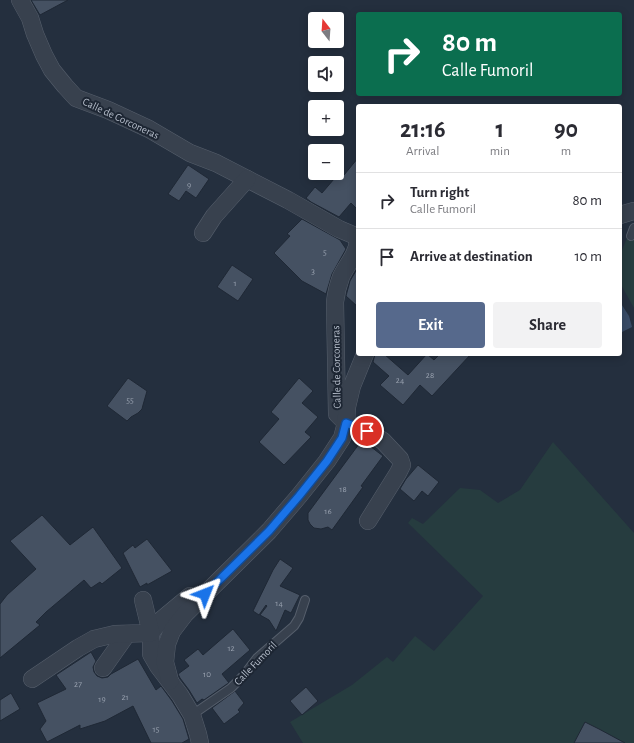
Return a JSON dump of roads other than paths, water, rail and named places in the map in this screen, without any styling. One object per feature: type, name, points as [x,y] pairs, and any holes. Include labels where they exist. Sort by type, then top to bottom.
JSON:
[{"type":"street","name":"Calle de Corconeras","points":[[20,0],[30,18],[44,56],[52,70],[76,98],[108,110],[149,129],[190,153],[216,163],[356,237]]},
{"type":"street","points":[[203,233],[214,216],[247,179]]},
{"type":"street","points":[[622,214],[634,210]]},
{"type":"street","name":"Calle de Corconeras","points":[[346,423],[337,414],[335,302],[337,288],[355,254],[356,249]]},
{"type":"street","points":[[170,681],[165,662],[167,644],[172,631],[185,614],[269,531],[327,461],[342,438],[352,386],[364,356]]},
{"type":"street","points":[[346,423],[367,431],[382,441],[400,459],[402,465],[368,521]]},
{"type":"street","points":[[151,633],[160,621],[185,600],[236,564]]},
{"type":"street","points":[[143,600],[151,633],[151,654],[192,715],[200,743]]},
{"type":"street","points":[[32,679],[94,639],[110,635],[151,633]]},
{"type":"street","points":[[103,668],[127,634]]},
{"type":"lane","name":"Calle Fumoril","points":[[192,715],[231,688],[244,675],[257,658],[294,626],[305,600]]},
{"type":"water","points":[[622,305],[629,316],[632,327],[622,332]]}]
